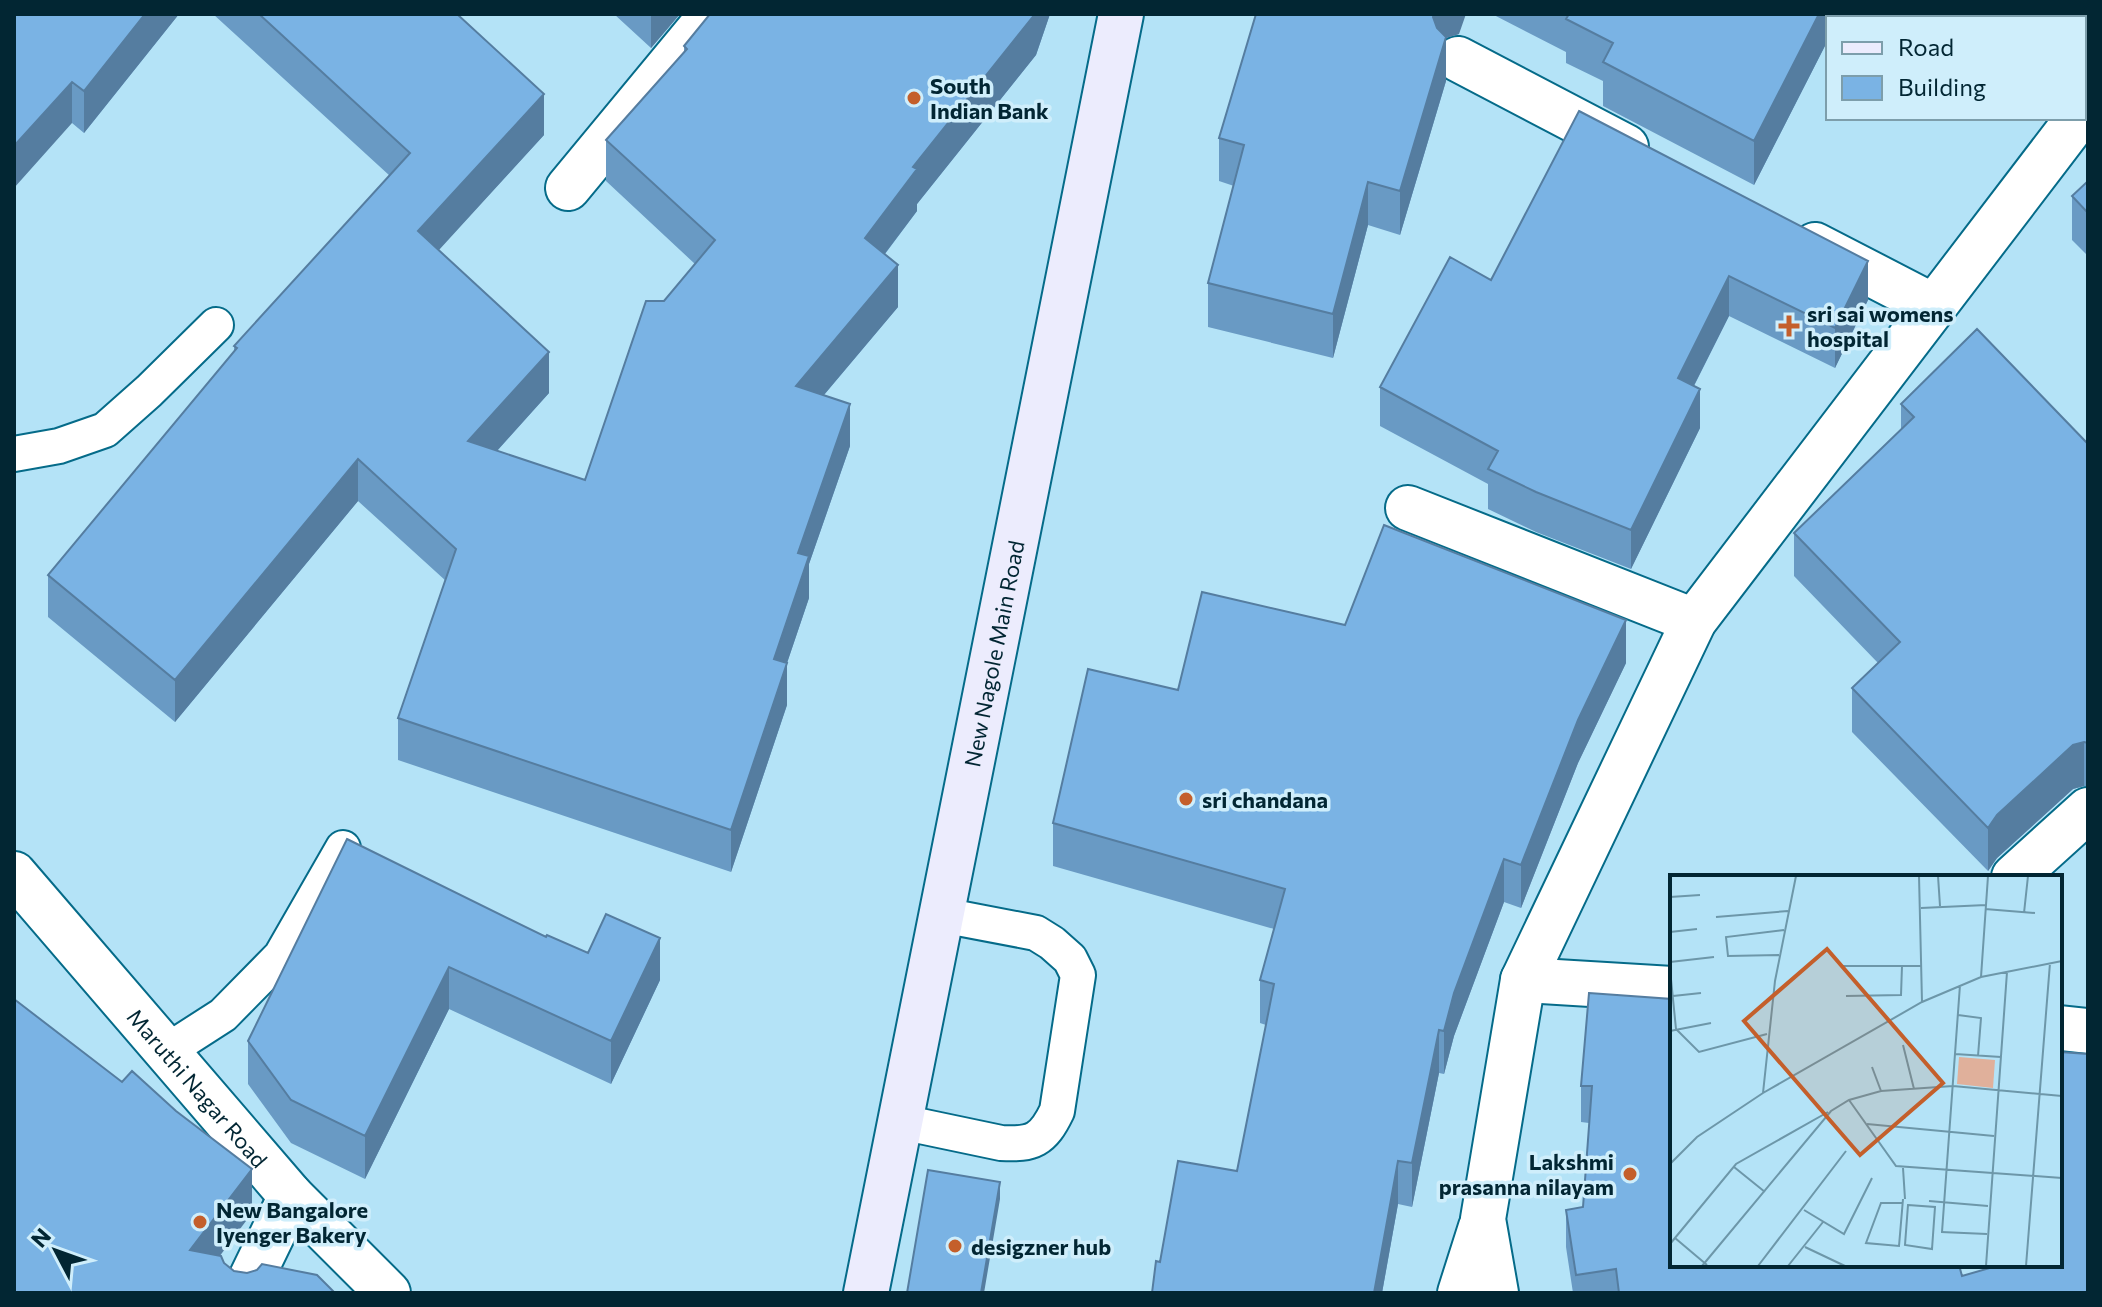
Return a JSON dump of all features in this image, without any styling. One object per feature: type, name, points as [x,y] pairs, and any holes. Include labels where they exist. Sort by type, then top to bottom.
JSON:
[{"type":"street","points":[[568,188],[712,14]]},
{"type":"street","name":"New Nagole Main Road","points":[[866,1293],[1121,14]]},
{"type":"street","points":[[1458,59],[1654,161]]},
{"type":"street","points":[[1460,1293],[1483,1219],[1523,980],[1694,621],[2076,120]]},
{"type":"street","points":[[1780,226],[1933,306]]},
{"type":"street","points":[[1408,508],[1694,621]]},
{"type":"street","points":[[2016,875],[2088,810]]},
{"type":"street","name":"Maruthi Nagar Road","points":[[14,874],[291,1196],[388,1293]]},
{"type":"street","points":[[1523,980],[1670,989]]},
{"type":"street","points":[[2062,1028],[2088,1031]]},
{"type":"street","points":[[244,1293],[291,1196]]},
{"type":"street","points":[[1483,1219],[1496,1293]]},
{"type":"lane","points":[[14,454],[59,446],[105,430],[216,325]]},
{"type":"lane","points":[[167,1051],[223,1015],[281,956],[343,848]]},
{"type":"lane","points":[[901,1122],[1014,1144],[1033,1141],[1048,1130],[1057,1111],[1078,975],[1070,959],[1036,933],[942,915]]},
{"type":"building","points":[[14,14],[145,14],[84,91],[72,82],[14,146]]},
{"type":"building","points":[[259,14],[457,14],[544,94],[418,231],[549,352],[468,441],[585,480],[646,301],[664,301],[715,240],[606,140],[687,49],[684,46],[710,14],[1035,14],[913,167],[917,169],[865,238],[898,265],[796,386],[850,404],[798,553],[809,556],[774,659],[787,663],[731,830],[398,718],[456,549],[358,459],[175,680],[48,575],[237,348],[234,346],[410,153]]},
{"type":"building","points":[[1256,14],[1434,14],[1437,28],[1446,37],[1400,191],[1368,182],[1333,314],[1208,283],[1244,145],[1219,138]]},
{"type":"building","points":[[1569,14],[1819,14],[1754,141],[1603,62],[1613,43],[1566,19]]},
{"type":"building","points":[[1973,14],[2059,14],[2057,16]]},
{"type":"building","points":[[1579,111],[1868,261],[1835,328],[1729,276],[1678,378],[1700,389],[1631,530],[1488,469],[1498,451],[1380,387],[1450,257],[1491,280]]},
{"type":"building","points":[[2088,181],[2088,213],[2072,196]]},
{"type":"building","points":[[1977,329],[2088,444],[2088,743],[2073,745],[1997,815],[1988,828],[1852,688],[1900,642],[1794,533],[1914,417],[1901,404]]},
{"type":"building","points":[[1384,525],[1626,620],[1578,720],[1521,865],[1504,859],[1454,993],[1444,1031],[1439,1030],[1412,1163],[1398,1161],[1374,1293],[1152,1293],[1178,1161],[1237,1171],[1274,984],[1260,980],[1285,889],[1053,823],[1088,669],[1178,690],[1202,592],[1345,625]]},
{"type":"building","points":[[347,839],[546,937],[588,953],[606,914],[660,938],[611,1041],[449,967],[365,1136],[291,1100],[248,1041]]},
{"type":"building","points":[[1589,993],[1670,999],[1670,1267],[1960,1267],[1962,1276],[1993,1267],[2062,1267],[2062,1052],[2088,1054],[2088,1293],[1619,1293],[1616,1269],[1576,1275],[1566,1210],[1583,1207],[1592,1086],[1581,1086]]},
{"type":"building","points":[[14,999],[122,1082],[132,1071],[176,1111],[252,1169],[190,1250],[221,1256],[234,1271],[247,1273],[257,1270],[262,1264],[317,1275],[335,1293],[14,1293]]},
{"type":"building","name":"desigzner hub","points":[[928,1170],[1000,1182],[981,1293],[907,1293]]},
{"type":"place","name":"South Indian Bank","points":[[914,98]]},
{"type":"place","name":"sri sai womens hospital","points":[[1789,326]]},
{"type":"place","name":"sri chandana","points":[[1186,799]]},
{"type":"place","name":"Lakshmi prasanna nilayam","points":[[1630,1174]]},
{"type":"place","name":"New Bangalore Iyenger Bakery","points":[[200,1222]]},
{"type":"place","name":"desigzner hub","points":[[955,1246]]}]
